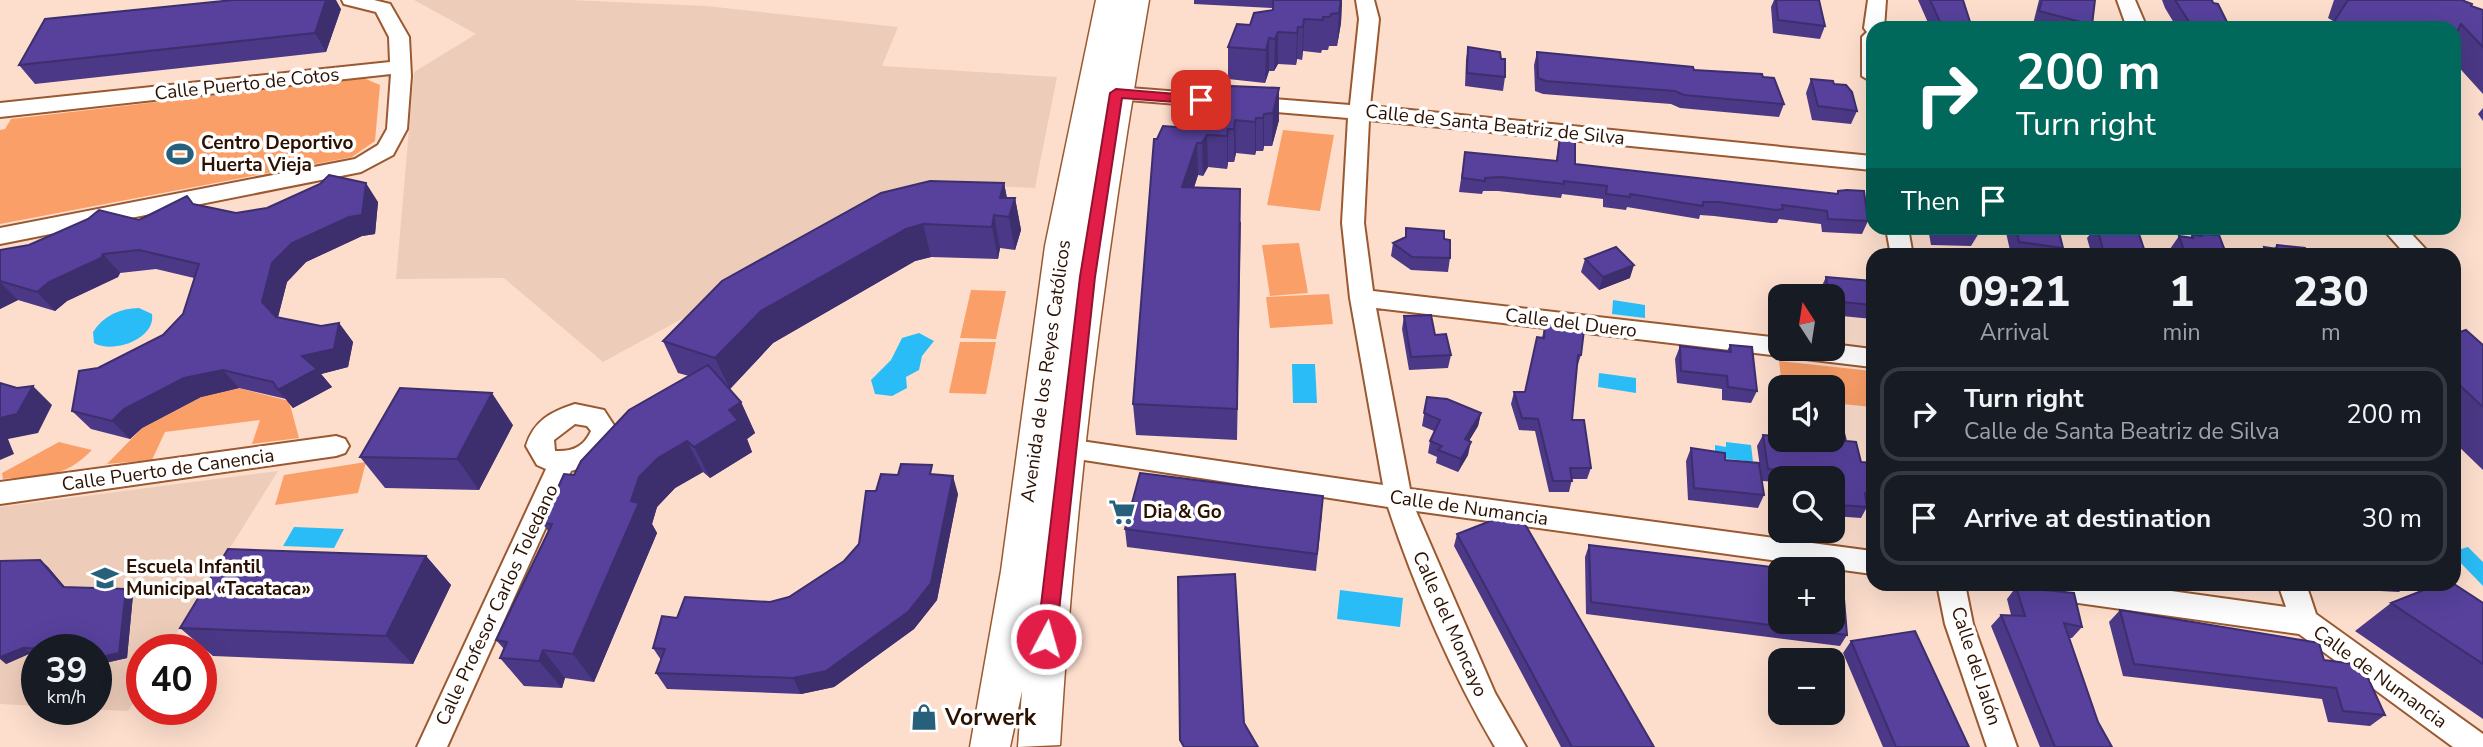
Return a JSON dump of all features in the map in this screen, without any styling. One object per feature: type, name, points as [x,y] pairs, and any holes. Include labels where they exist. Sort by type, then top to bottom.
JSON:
[{"type":"street","points":[[0,236],[360,165],[386,150],[397,128],[401,76],[398,67],[399,37],[383,8],[351,0]]},
{"type":"street","name":"Avenida de los Reyes Católicos","points":[[985,745],[1008,669],[1056,277],[1094,71],[1111,0]]},
{"type":"street","name":"Avenida de los Reyes Católicos","points":[[1041,746],[1067,449],[1087,277],[1116,93],[1135,0]]},
{"type":"street","points":[[1875,21],[1877,0]]},
{"type":"street","points":[[2126,0],[2134,21]]},
{"type":"street","name":"Calle del Moncayo","points":[[1367,9],[1353,223],[1362,298],[1398,497],[1413,541],[1485,703],[1511,747]]},
{"type":"street","name":"Calle Puerto de Cotos","points":[[0,110],[398,67]]},
{"type":"street","name":"Calle de Santa Beatriz de Silva","points":[[1116,93],[1359,112],[1866,162]]},
{"type":"street","points":[[2400,235],[2413,248]]},
{"type":"street","name":"Calle del Duero","points":[[1362,298],[1768,346]]},
{"type":"street","points":[[1845,355],[1866,357]]},
{"type":"street","name":"Calle Puerto de Canencia","points":[[0,493],[336,446]]},
{"type":"street","name":"Calle de Numancia","points":[[1067,449],[1866,562]]},
{"type":"street","name":"Calle Profesor Carlos Toledano","points":[[432,747],[562,463]]},
{"type":"street","name":"Calle del Jalón","points":[[1952,591],[1959,624],[2002,747]]},
{"type":"street","name":"Calle de Numancia","points":[[2080,591],[2305,622],[2477,747]]},
{"type":"street","points":[[2294,591],[2305,622]]},
{"type":"street","points":[[985,745],[1015,740],[1041,746]]},
{"type":"shaded area","points":[[414,0],[570,0],[706,6],[898,27],[882,66],[1057,77],[1035,188],[931,183],[603,362],[504,278],[396,279],[414,72],[476,34]]},
{"type":"shaded area","name":"Centro Deportivo Huerta Vieja","points":[[366,79],[380,85],[375,141],[352,157],[0,224],[0,130],[5,129],[11,119]]},
{"type":"shaded area","points":[[1283,130],[1334,135],[1320,211],[1267,205]]},
{"type":"shaded area","points":[[1299,243],[1308,293],[1270,296],[1262,245]]},
{"type":"shaded area","points":[[971,290],[1006,291],[996,339],[960,338]]},
{"type":"shaded area","points":[[1329,294],[1333,324],[1270,328],[1266,297]]},
{"type":"shaded area","points":[[960,342],[996,342],[986,394],[949,393]]},
{"type":"shaded area","points":[[1779,361],[1866,370],[1866,406],[1845,404],[1845,375],[1781,375]]},
{"type":"shaded area","points":[[239,388],[289,401],[299,438],[252,444],[260,420],[165,432],[152,460],[107,464],[142,428],[207,394]]},
{"type":"shaded area","points":[[59,442],[92,450],[71,467],[61,471],[41,476],[3,479],[2,473]]},
{"type":"shaded area","points":[[366,462],[358,493],[275,505],[284,475]]},
{"type":"shaded area","name":"Escuela Infantil Municipal «Tacataca»","points":[[278,471],[176,634],[126,634],[126,711],[112,710],[112,634],[21,634],[21,705],[0,704],[0,507]]},
{"type":"water","points":[[1613,300],[1645,305],[1645,318],[1612,314]]},
{"type":"water","points":[[139,308],[152,314],[147,331],[140,337],[112,347],[94,343],[93,332],[107,317],[119,311]]},
{"type":"water","points":[[919,333],[934,341],[922,356],[919,370],[906,377],[907,388],[892,396],[875,394],[871,380],[891,360],[902,338]]},
{"type":"water","points":[[1292,364],[1315,364],[1317,403],[1293,403]]},
{"type":"water","points":[[1599,373],[1636,378],[1636,393],[1598,387]]},
{"type":"water","points":[[1726,442],[1751,445],[1753,462],[1715,457],[1715,445],[1726,447]]},
{"type":"water","points":[[294,527],[344,529],[334,548],[283,546]]},
{"type":"water","points":[[2468,547],[2483,562],[2483,586],[2461,563],[2461,549]]},
{"type":"water","points":[[1340,590],[1403,598],[1400,627],[1337,619]]},
{"type":"building","points":[[233,0],[326,0],[315,33],[19,65],[45,19]]},
{"type":"building","points":[[1273,0],[1341,0],[1339,13],[1323,17],[1323,20],[1304,19],[1303,27],[1298,27],[1297,33],[1278,32],[1275,39],[1269,38],[1266,50],[1228,47],[1237,24],[1250,25],[1254,13],[1273,10]]},
{"type":"building","points":[[1776,0],[1819,0],[1825,26],[1778,20]]},
{"type":"building","points":[[1930,0],[1963,0],[1970,21],[1940,21]]},
{"type":"building","points":[[2042,0],[2095,0],[2092,21],[2077,21],[2039,11]]},
{"type":"building","points":[[2175,0],[2212,0],[2218,4],[2226,21],[2188,21]]},
{"type":"building","points":[[2348,0],[2464,0],[2483,10],[2483,47],[2461,21],[2334,21]]},
{"type":"building","points":[[1468,47],[1500,52],[1501,59],[1505,59],[1505,77],[1467,73]]},
{"type":"building","points":[[1537,52],[1693,67],[1694,70],[1762,74],[1763,77],[1774,78],[1784,104],[1684,95],[1675,91],[1546,81],[1538,78]]},
{"type":"building","points":[[1811,79],[1846,85],[1852,92],[1857,111],[1818,106]]},
{"type":"building","points":[[1231,86],[1279,88],[1273,113],[1256,118],[1255,122],[1235,120],[1234,129],[1228,129],[1227,136],[1207,135],[1202,143],[1197,143],[1182,187],[1240,189],[1237,409],[1133,404],[1154,139],[1157,139],[1163,126],[1177,127],[1182,113],[1203,110],[1211,95],[1227,96]]},
{"type":"building","points":[[1561,128],[1575,130],[1575,164],[1838,194],[1838,191],[1864,191],[1866,221],[1828,219],[1827,211],[1782,205],[1783,209],[1776,210],[1719,202],[1703,202],[1703,206],[1630,194],[1630,197],[1606,194],[1607,186],[1564,181],[1564,184],[1501,177],[1485,178],[1485,181],[1462,178],[1465,152],[1557,161]]},
{"type":"building","points":[[329,175],[366,183],[362,215],[349,217],[292,243],[272,263],[262,302],[276,317],[321,326],[339,323],[334,349],[302,356],[317,369],[278,390],[273,382],[223,370],[184,378],[124,409],[112,421],[72,411],[79,371],[98,368],[163,335],[183,314],[199,264],[139,250],[103,254],[101,258],[49,282],[37,292],[0,281],[0,250],[29,245],[88,219],[99,210],[139,220],[187,196],[193,204],[236,213],[267,208],[320,184]]},
{"type":"building","points":[[930,181],[1004,183],[1000,198],[1015,198],[1009,217],[994,215],[992,227],[923,224],[906,229],[761,311],[715,358],[663,341],[722,281],[881,193]]},
{"type":"building","points":[[1406,228],[1444,231],[1444,239],[1450,240],[1450,258],[1412,257],[1393,243],[1406,237]]},
{"type":"building","points":[[2018,235],[2060,235],[2063,248],[2019,242]]},
{"type":"building","points":[[2099,235],[2139,235],[2144,248],[2103,248]]},
{"type":"building","points":[[2219,235],[2224,248],[2183,248],[2179,236]]},
{"type":"building","points":[[2277,245],[2305,248],[2277,248]]},
{"type":"building","points":[[1616,247],[1634,265],[1603,277],[1585,259]]},
{"type":"building","points":[[1826,277],[1866,280],[1866,304],[1845,302],[1845,284],[1827,284]]},
{"type":"building","points":[[1431,315],[1435,335],[1446,334],[1451,355],[1411,357],[1404,316]]},
{"type":"building","points":[[1545,324],[1584,330],[1581,355],[1578,355],[1572,420],[1584,420],[1591,468],[1570,468],[1572,481],[1553,481],[1538,419],[1522,418],[1514,392],[1525,392],[1537,337],[1544,338]]},
{"type":"building","points":[[2466,330],[2483,345],[2483,407],[2461,387],[2461,332]]},
{"type":"building","points":[[1730,345],[1752,347],[1757,391],[1728,387],[1727,376],[1681,371],[1680,346],[1731,352]]},
{"type":"building","points":[[708,365],[741,402],[729,410],[738,420],[694,447],[687,441],[658,458],[639,477],[631,501],[639,503],[573,654],[543,650],[539,661],[500,658],[507,642],[496,640],[552,524],[542,523],[564,474],[574,475],[581,461],[629,410]]},
{"type":"building","points":[[0,383],[17,388],[33,386],[17,414],[0,418]]},
{"type":"building","points":[[400,388],[492,393],[457,459],[360,457]]},
{"type":"building","points":[[1427,397],[1447,399],[1481,413],[1465,439],[1471,442],[1461,459],[1438,450],[1442,446],[1430,441],[1440,420],[1424,413]]},
{"type":"building","points":[[1763,435],[1768,435],[1768,452],[1845,452],[1845,437],[1846,441],[1856,442],[1861,462],[1866,462],[1866,507],[1845,505],[1845,466],[1768,466],[1768,469]]},
{"type":"building","points":[[1691,448],[1725,453],[1725,460],[1759,463],[1764,495],[1694,488]]},
{"type":"building","points":[[901,464],[932,465],[930,474],[953,476],[931,583],[908,612],[826,671],[793,678],[656,673],[665,649],[653,648],[662,616],[677,618],[685,597],[770,602],[789,597],[844,561],[859,544],[866,491],[876,491],[881,474],[898,475]]},
{"type":"building","points":[[1140,473],[1323,496],[1317,554],[1125,529]]},
{"type":"building","points":[[1503,516],[1522,519],[1654,747],[1572,747],[1457,534]]},
{"type":"building","points":[[1589,545],[1768,567],[1768,625],[1591,602]]},
{"type":"building","points":[[228,549],[426,556],[386,636],[180,628]]},
{"type":"building","points":[[40,560],[63,587],[126,589],[119,653],[112,655],[112,634],[21,634],[21,649],[0,657],[0,561]]},
{"type":"building","points":[[1235,574],[1244,723],[1258,747],[1184,747],[1180,740],[1178,577]]},
{"type":"building","points":[[2461,589],[2483,603],[2483,664],[2391,603],[2421,591],[2461,591]]},
{"type":"building","points":[[2017,591],[2074,593],[2082,627],[2064,623],[2098,722],[2112,747],[2055,747],[2001,615],[2025,616]]},
{"type":"building","points":[[2120,610],[2319,643],[2324,660],[2362,665],[2385,715],[2343,711],[2336,688],[2134,664]]},
{"type":"building","points":[[1915,631],[1969,747],[1896,747],[1851,641]]},
{"type":"place","name":"Centro Deportivo Huerta Vieja","points":[[180,154]]},
{"type":"place","name":"Dia & Go","points":[[1122,512]]},
{"type":"place","name":"Escuela Infantil Municipal «Tacataca»","points":[[105,578]]},
{"type":"place","name":"Vorwerk","points":[[924,717]]},
{"type":"route","points":[[1046,639],[1087,277],[1116,93],[1201,100]]}]
